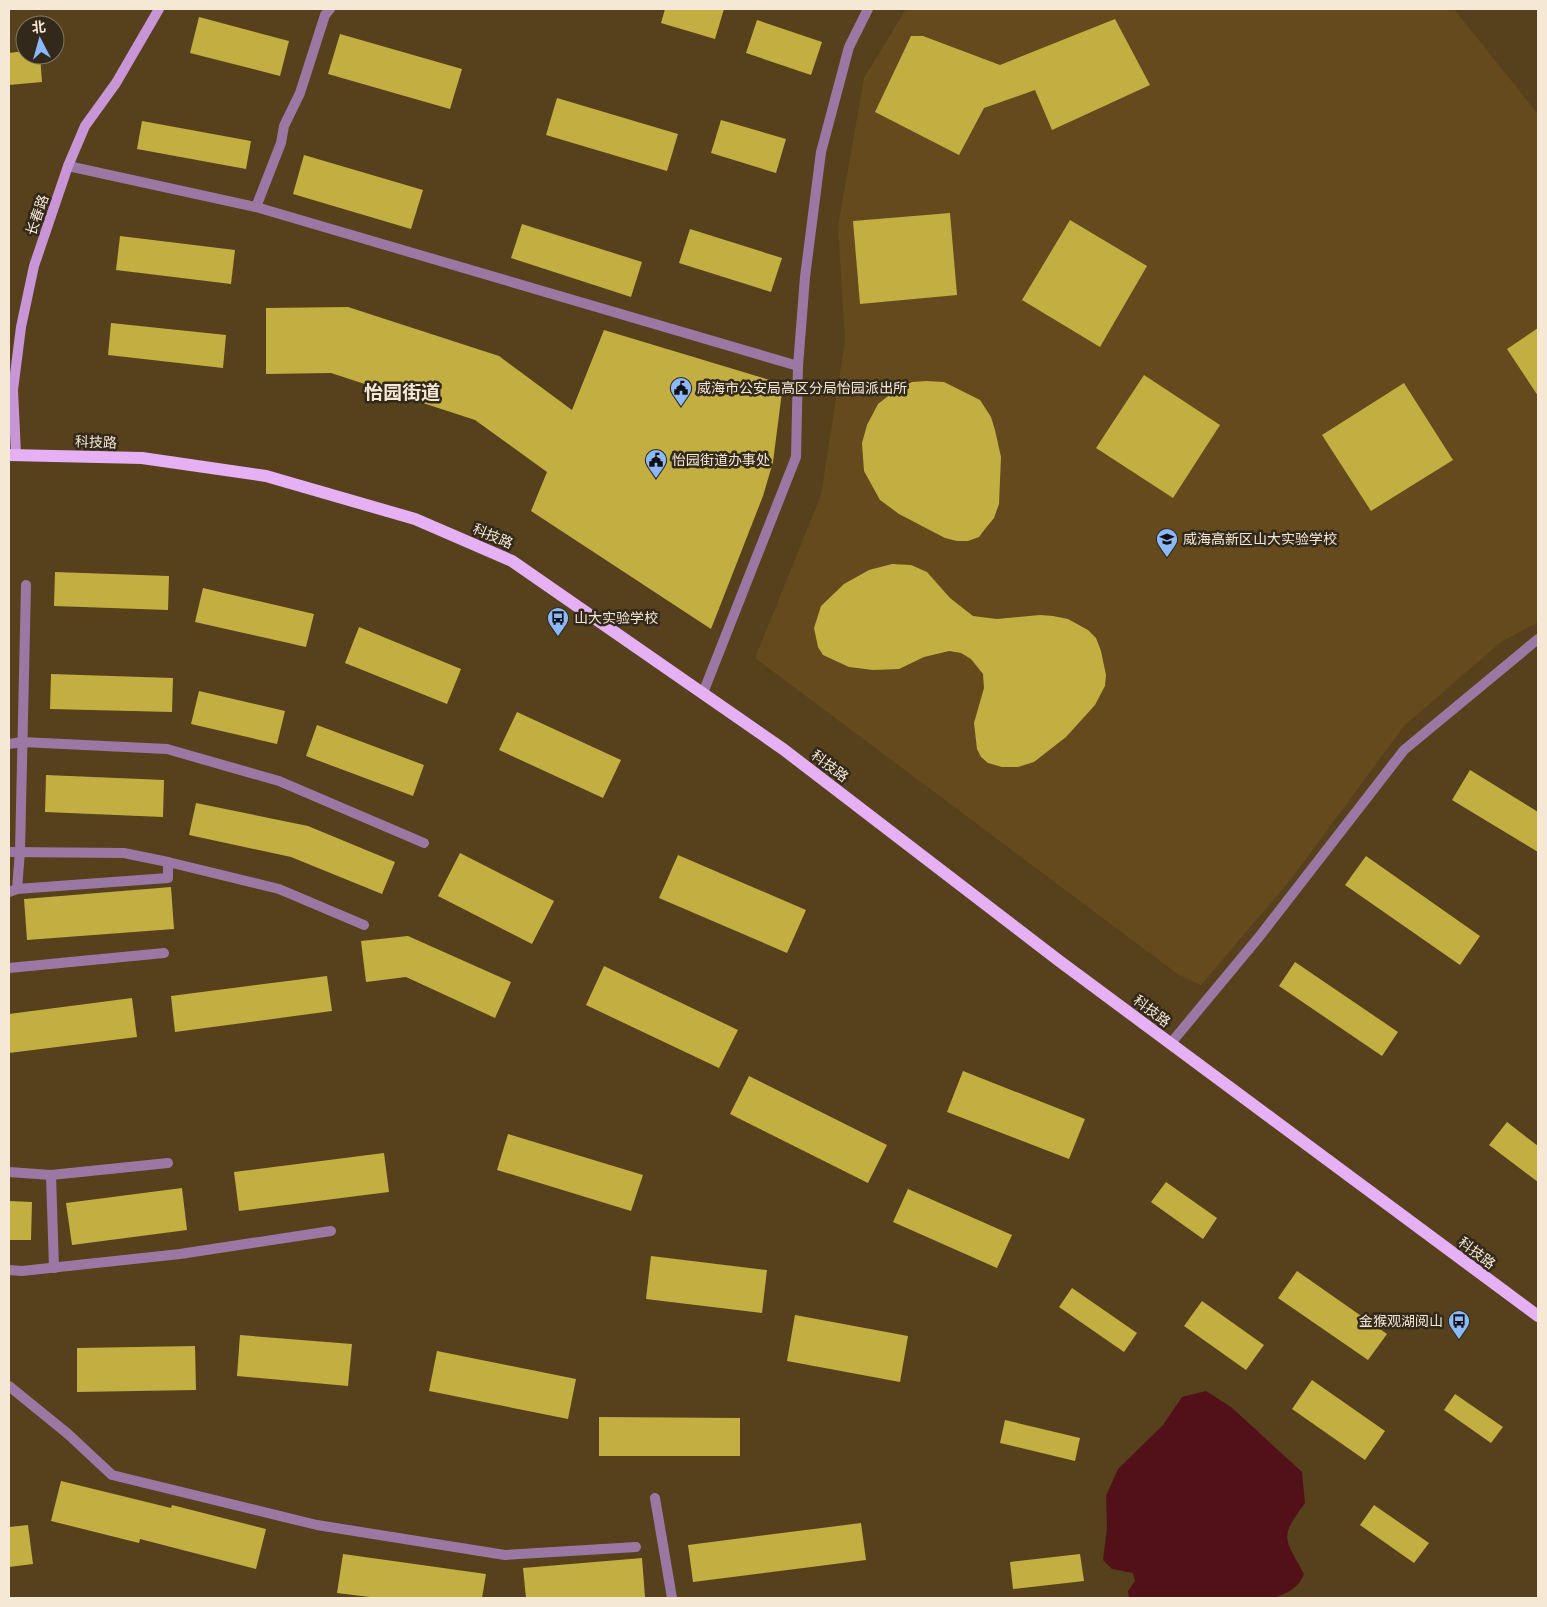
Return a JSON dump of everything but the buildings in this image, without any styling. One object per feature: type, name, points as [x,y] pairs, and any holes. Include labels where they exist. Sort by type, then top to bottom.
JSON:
[{"type":"main road","name":"科技路","points":[[12,455],[142,458],[266,476],[415,519],[512,561],[783,749],[1170,1043],[1538,1316]]},
{"type":"street","name":"长春路","points":[[12,455],[13,390],[21,327],[34,266],[68,166],[85,126],[116,83],[159,9]]},
{"type":"street","points":[[256,207],[281,143],[284,126],[300,93],[325,15],[330,9]]},
{"type":"street","points":[[703,692],[796,457],[798,366],[805,278],[821,152],[849,47],[868,9]]},
{"type":"street","points":[[68,166],[256,207],[798,366]]},
{"type":"street","points":[[26,585],[20,851],[13,891],[168,878],[168,862]]},
{"type":"street","points":[[1170,1043],[1259,938],[1404,750],[1538,640]]},
{"type":"street","points":[[9,744],[22,742],[167,749],[279,781],[424,843]]},
{"type":"street","points":[[9,852],[124,853],[168,862],[278,889],[364,925]]},
{"type":"street","points":[[9,968],[164,952]]},
{"type":"street","points":[[9,1172],[51,1175],[168,1162]]},
{"type":"street","points":[[51,1175],[54,1268]]},
{"type":"street","points":[[9,1270],[54,1268],[180,1254],[331,1231]]},
{"type":"street","points":[[9,1386],[68,1434],[112,1475],[317,1526],[505,1555],[636,1547]]},
{"type":"street","points":[[655,1498],[672,1598]]},
{"type":"shaded area","name":"威海高新区山大实验学校","points":[[906,9],[1454,9],[1538,114],[1538,622],[1501,642],[1404,726],[1292,878],[1201,985],[1179,975],[755,658],[821,495],[845,340],[838,226],[864,78]]},
{"type":"shaded area","points":[[1206,1391],[1231,1407],[1302,1472],[1305,1503],[1291,1524],[1287,1538],[1304,1574],[1296,1586],[1274,1598],[1129,1598],[1128,1591],[1135,1581],[1133,1573],[1112,1569],[1103,1560],[1107,1528],[1106,1496],[1118,1469],[1163,1425],[1182,1397]]},
{"type":"place","name":"威海市公安局高区分局怡园派出所","points":[[681,407]]},
{"type":"place","name":"怡园街道办事处","points":[[656,479]]},
{"type":"place","name":"威海高新区山大实验学校","points":[[1167,558]]},
{"type":"place","name":"山大实验学校","points":[[558,637]]},
{"type":"place","name":"金猴观湖阅山","points":[[1459,1340]]},
{"type":"district","name":"怡园街道","points":[[402,392]]}]
